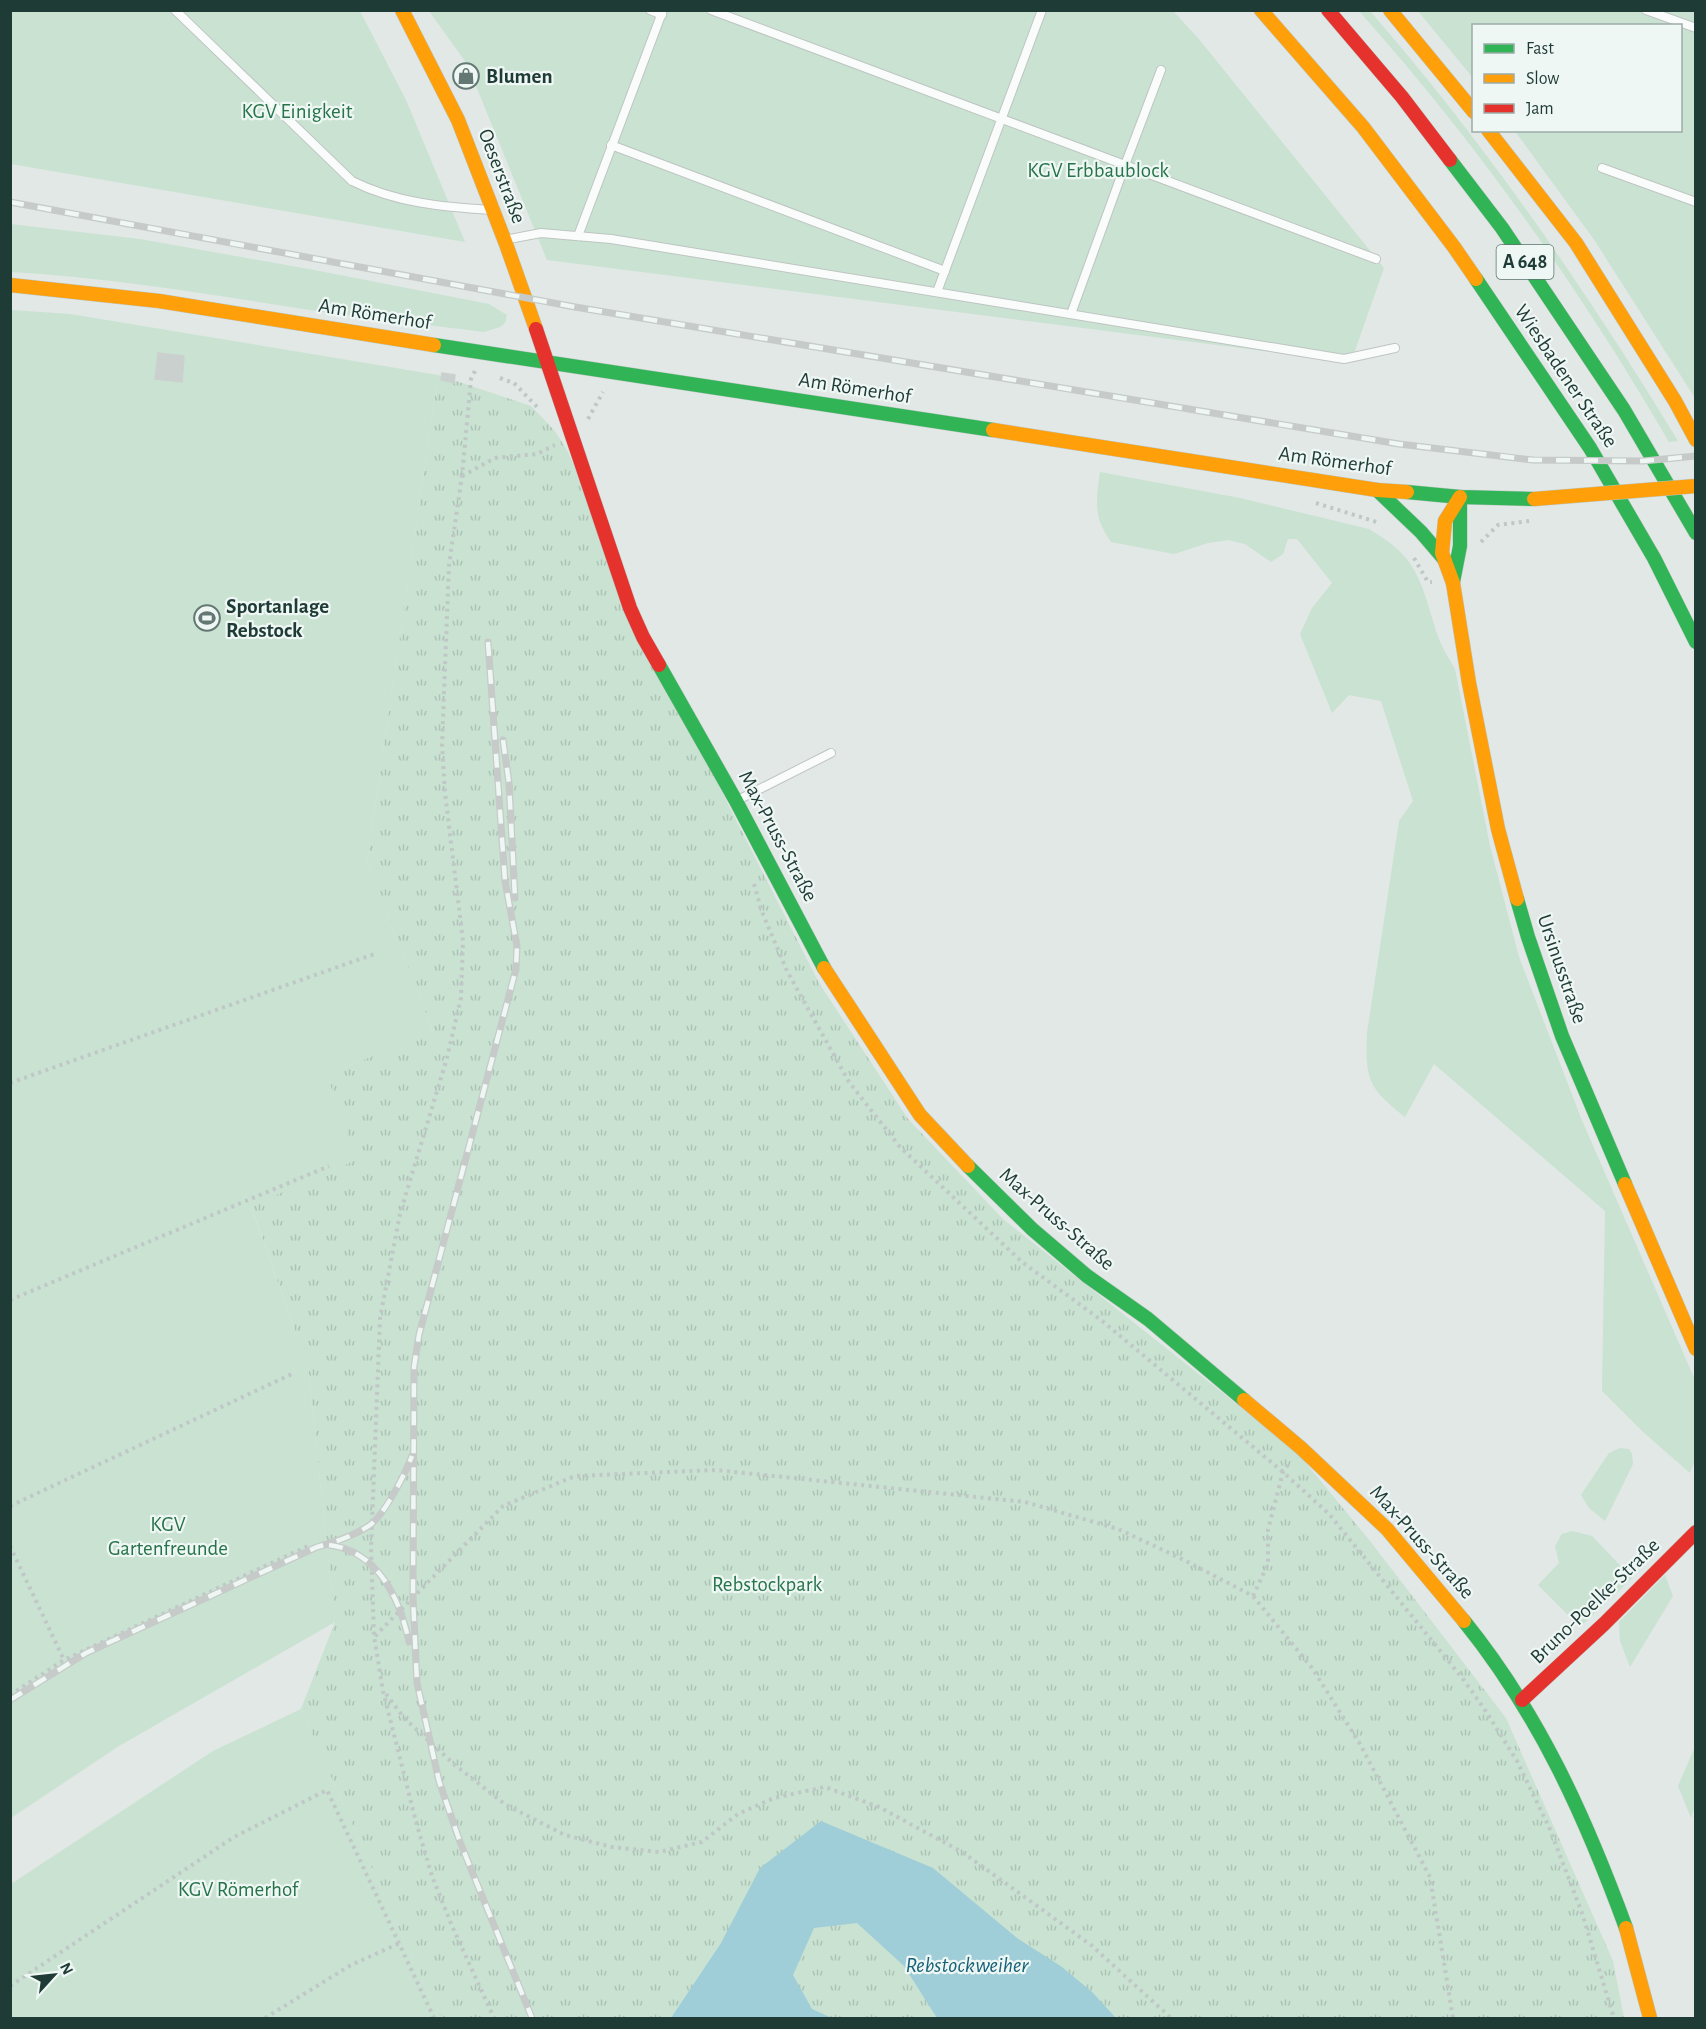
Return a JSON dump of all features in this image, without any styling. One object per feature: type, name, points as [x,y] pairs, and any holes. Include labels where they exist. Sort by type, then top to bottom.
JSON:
[{"type":"main road","name":"Oeserstraße","points":[[402,10],[458,120],[548,363]]},
{"type":"main road","name":"Wiesbadener Straße","points":[[1261,10],[1363,127],[1455,247],[1590,448],[1654,558],[1695,642]]},
{"type":"main road","name":"Wiesbadener Straße","points":[[1328,10],[1402,97],[1502,228],[1624,410],[1695,533]]},
{"type":"main road","points":[[1390,10],[1472,110]]},
{"type":"main road","points":[[1490,132],[1576,243],[1675,402],[1695,440]]},
{"type":"main road","name":"Am Römerhof","points":[[10,285],[159,301],[1377,490],[1460,497],[1534,499],[1695,486]]},
{"type":"main road","name":"Max-Pruss-Straße","points":[[548,363],[569,431],[639,628],[736,801],[821,963],[865,1034],[920,1115],[975,1173],[1032,1229],[1087,1276],[1148,1319],[1301,1448],[1387,1529],[1486,1648],[1522,1700],[1560,1768],[1626,1927],[1650,2019]]},
{"type":"main road","name":"Ursinusstraße","points":[[1377,490],[1421,532],[1445,561]]},
{"type":"main road","name":"Ursinusstraße","points":[[1460,497],[1445,521],[1442,532],[1442,552],[1453,584],[1469,683],[1498,829],[1528,937],[1562,1036],[1695,1349]]},
{"type":"main road","name":"Ursinusstraße","points":[[1453,584],[1460,546],[1460,497]]},
{"type":"main road","name":"Bruno-Poelke-Straße","points":[[1522,1700],[1604,1624],[1695,1532]]},
{"type":"lane","points":[[175,10],[352,181],[375,192],[435,206],[492,210]]},
{"type":"lane","points":[[578,236],[662,13],[650,10]]},
{"type":"lane","points":[[711,10],[1376,259]]},
{"type":"lane","points":[[937,292],[1042,10]]},
{"type":"lane","points":[[1646,10],[1695,28]]},
{"type":"lane","points":[[1071,314],[1161,70]]},
{"type":"lane","points":[[611,146],[945,271]]},
{"type":"lane","points":[[1602,168],[1695,202]]},
{"type":"lane","points":[[504,240],[541,233],[622,241],[1344,359],[1395,348]]},
{"type":"lane","points":[[736,801],[831,753]]},
{"type":"path","points":[[476,370],[471,379],[462,476],[449,565],[442,744],[445,793],[463,941],[461,998],[447,1058],[400,1214],[380,1318],[371,1548],[374,1636],[383,1691],[416,1822],[432,1876],[494,2019]]},
{"type":"path","points":[[462,476],[495,458],[537,454],[587,421],[604,391]]},
{"type":"path","points":[[1305,501],[1383,524]]},
{"type":"path","points":[[1479,544],[1498,525],[1534,521]]},
{"type":"path","points":[[1412,556],[1428,582],[1453,584]]},
{"type":"path","points":[[10,1083],[376,953]]},
{"type":"path","points":[[10,1300],[330,1166]]},
{"type":"path","points":[[10,1506],[294,1373]]},
{"type":"path","points":[[1253,1596],[1268,1564],[1268,1530],[1283,1472],[1292,1458]]},
{"type":"path","points":[[374,1636],[503,1506],[574,1476],[716,1470],[1025,1502],[1118,1529],[1253,1596],[1312,1668],[1348,1725],[1430,1877],[1453,2019]]},
{"type":"path","points":[[1283,1472],[1329,1514],[1444,1654],[1500,1733],[1544,1817],[1563,1862],[1582,1912],[1614,2019]]},
{"type":"path","points":[[10,1546],[64,1660]]},
{"type":"path","points":[[10,1695],[64,1660],[309,1546]]},
{"type":"path","points":[[383,1691],[404,1718],[455,1765],[506,1805],[565,1835],[612,1847],[658,1852],[702,1842],[738,1814],[774,1798],[825,1787],[879,1807],[962,1852],[1031,1901],[1091,1945],[1171,2019]]},
{"type":"path","points":[[10,1986],[234,1838],[327,1790],[434,2019]]},
{"type":"path","points":[[265,2019],[351,1965],[400,1942]]},
{"type":"green space","name":"KGV Einigkeit","points":[[10,11],[360,11],[406,100],[465,242],[11,164]]},
{"type":"green space","name":"KGV Erbbaublock","points":[[429,11],[1173,11],[1198,38],[1384,268],[1351,362],[547,260],[467,64]]},
{"type":"green space","points":[[1359,11],[1370,11],[1413,61],[1494,166],[1571,274],[1678,441],[1669,442],[1563,273],[1485,165],[1444,112]]},
{"type":"green space","points":[[1418,11],[1695,11],[1695,398],[1595,241],[1516,132],[1682,132],[1682,24],[1472,24],[1472,77]]},
{"type":"green space","points":[[10,224],[140,239],[314,270],[489,304],[507,315],[505,323],[500,327],[484,332],[349,316],[131,283],[11,272]]},
{"type":"green space","name":"KGV Gartenfreunde","points":[[11,310],[70,314],[438,375],[367,862],[433,1031],[327,1075],[357,1160],[251,1207],[308,1367],[335,1622],[119,1746],[11,1818]]},
{"type":"green space","name":"Rebstockpark","points":[[438,375],[531,406],[554,430],[567,450],[704,757],[819,983],[908,1119],[1003,1219],[1296,1451],[1370,1541],[1506,1718],[1613,1961],[1624,2018],[441,2018],[301,1709],[335,1622],[308,1367],[251,1206],[356,1160],[327,1075],[433,1031],[367,862]]},
{"type":"green space","points":[[1100,472],[1240,498],[1369,529],[1398,550],[1413,568],[1423,589],[1441,644],[1455,669],[1490,846],[1519,957],[1581,1118],[1695,1380],[1695,1460],[1690,1473],[1642,1431],[1602,1391],[1605,1211],[1434,1064],[1405,1117],[1383,1098],[1371,1081],[1367,1061],[1367,1033],[1399,821],[1413,801],[1381,701],[1349,695],[1332,713],[1300,634],[1312,608],[1332,583],[1297,539],[1288,539],[1283,554],[1271,562],[1245,544],[1228,540],[1208,543],[1174,554],[1111,542],[1101,525],[1097,508]]},
{"type":"green space","points":[[1620,1448],[1629,1449],[1633,1464],[1605,1521],[1589,1508],[1581,1495],[1609,1453]]},
{"type":"green space","points":[[1572,1531],[1592,1536],[1632,1578],[1580,1627],[1538,1585],[1559,1563],[1555,1546],[1562,1534]]},
{"type":"green space","points":[[1665,1575],[1673,1596],[1630,1667],[1620,1641],[1619,1622]]},
{"type":"green space","name":"KGV Römerhof","points":[[301,1709],[441,2018],[11,2018],[11,1884],[213,1751]]},
{"type":"green space","points":[[1695,1747],[1695,1806],[1691,1818],[1678,1786]]},
{"type":"water","name":"Rebstockweiher","points":[[821,1821],[933,1868],[1017,1938],[1062,1967],[1092,1992],[1116,2018],[937,2018],[904,1966],[857,1923],[814,1928],[793,1975],[812,2009],[832,2018],[671,2018],[721,1943],[760,1868]]},
{"type":"building","points":[[158,353],[184,356],[182,382],[155,379]]},
{"type":"building","points":[[442,373],[455,375],[454,383],[441,380]]},
{"type":"railway","points":[[10,202],[575,307],[1399,444],[1533,460],[1643,461],[1696,456]]},
{"type":"railway","points":[[488,642],[505,881],[517,946],[516,969],[419,1335],[414,1367],[413,1598],[417,1683],[439,1781],[460,1842],[532,2018]]},
{"type":"railway","points":[[503,740],[509,783],[515,898]]},
{"type":"railway","points":[[10,1700],[86,1653],[317,1547],[364,1529],[376,1520],[388,1503],[412,1456]]},
{"type":"railway","points":[[329,1545],[346,1549],[361,1557],[384,1580],[400,1610],[409,1642]]},
{"type":"traffic: fast","points":[[1450,160],[1502,228],[1624,410],[1696,533]]},
{"type":"traffic: fast","points":[[1476,279],[1590,448],[1654,558],[1696,642]]},
{"type":"traffic: fast","points":[[434,345],[993,430]]},
{"type":"traffic: fast","points":[[1377,490],[1421,532],[1445,560]]},
{"type":"traffic: fast","points":[[1407,492],[1460,497],[1534,499]]},
{"type":"traffic: fast","points":[[1453,582],[1460,546],[1460,497]]},
{"type":"traffic: fast","points":[[659,665],[736,801],[824,968]]},
{"type":"traffic: fast","points":[[1517,899],[1562,1036],[1625,1184]]},
{"type":"traffic: fast","points":[[968,1166],[1032,1229],[1087,1276],[1148,1319],[1244,1400]]},
{"type":"traffic: fast","points":[[1464,1621],[1515,1692],[1558,1767],[1594,1846],[1626,1928]]},
{"type":"traffic: slow","points":[[402,10],[458,120],[536,329]]},
{"type":"traffic: slow","points":[[1261,10],[1363,127],[1476,279]]},
{"type":"traffic: slow","points":[[1390,10],[1472,110]]},
{"type":"traffic: slow","points":[[1490,132],[1576,243],[1675,401],[1696,440]]},
{"type":"traffic: slow","points":[[10,285],[159,301],[434,345]]},
{"type":"traffic: slow","points":[[993,430],[1377,490],[1407,492]]},
{"type":"traffic: slow","points":[[1534,499],[1696,486]]},
{"type":"traffic: slow","points":[[1460,497],[1445,521],[1442,553],[1453,583],[1469,683],[1498,829],[1517,899]]},
{"type":"traffic: slow","points":[[824,968],[920,1115],[968,1166]]},
{"type":"traffic: slow","points":[[1625,1184],[1696,1349]]},
{"type":"traffic: slow","points":[[1244,1400],[1301,1448],[1387,1529],[1464,1621]]},
{"type":"traffic: slow","points":[[1626,1928],[1650,2018]]},
{"type":"traffic: jam","points":[[1328,10],[1402,97],[1450,160]]},
{"type":"traffic: jam","points":[[536,329],[630,608],[659,665]]},
{"type":"traffic: jam","points":[[1522,1700],[1604,1624],[1696,1532]]},
{"type":"place","name":"Blumen","points":[[466,76]]},
{"type":"place","name":"Sportanlage Rebstock","points":[[207,618]]}]
